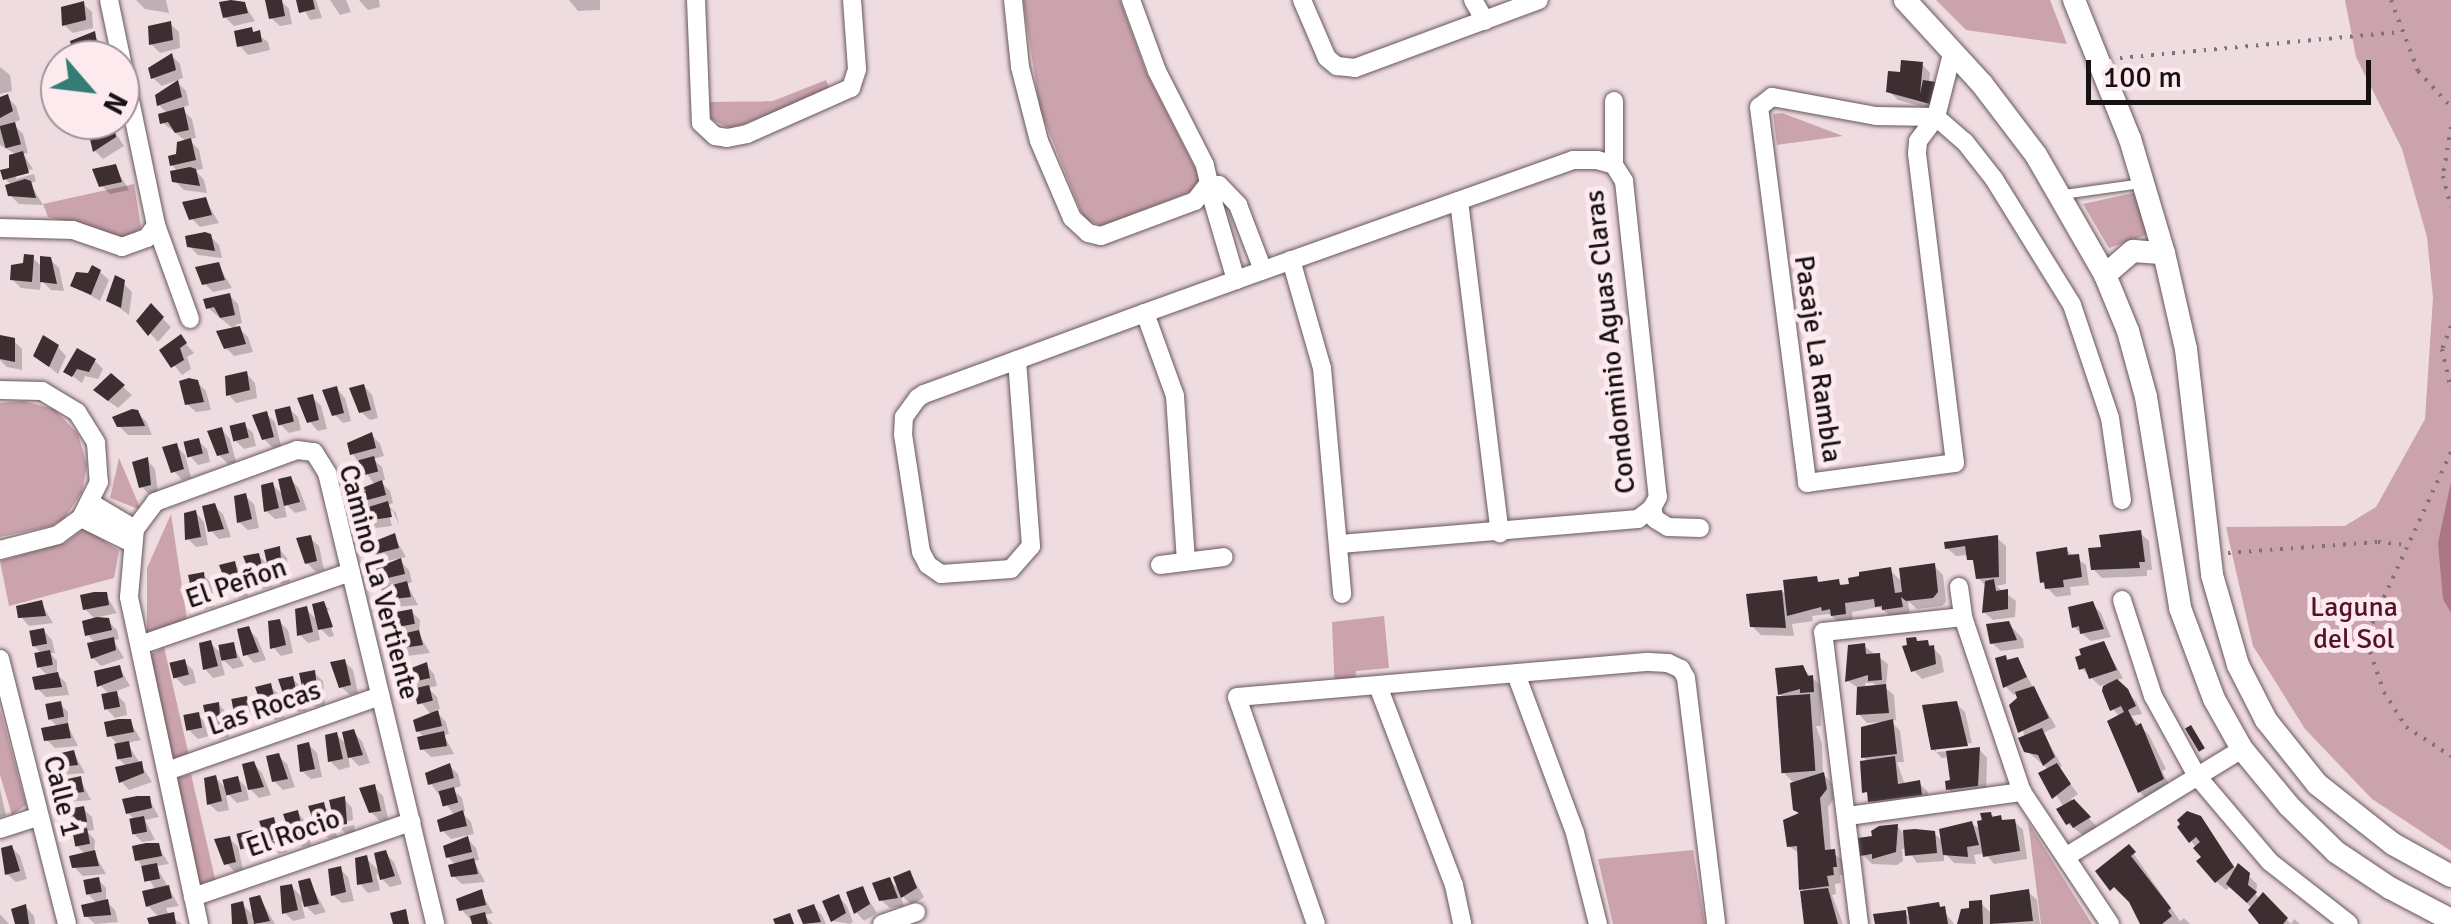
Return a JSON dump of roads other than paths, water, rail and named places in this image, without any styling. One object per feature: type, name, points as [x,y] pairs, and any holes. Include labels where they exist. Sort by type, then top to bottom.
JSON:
[{"type":"street","points":[[109,0],[156,225],[190,319]]},
{"type":"street","points":[[696,0],[701,123],[714,136],[727,138],[746,134],[850,88],[858,69],[852,0]]},
{"type":"street","points":[[1012,0],[1020,67],[1039,141],[1057,187],[1082,230],[1107,234],[1195,201],[1208,186],[1219,185],[1238,206],[1264,270]]},
{"type":"street","points":[[1131,0],[1157,72],[1207,170],[1208,186],[1236,280]]},
{"type":"street","points":[[1302,0],[1327,58],[1337,66],[1355,68],[1540,0]]},
{"type":"street","points":[[1473,0],[1486,21]]},
{"type":"street","points":[[1906,0],[1954,50],[2010,119],[2062,194],[2105,276],[2128,331],[2146,397],[2180,608],[2214,698],[2242,749],[2288,806],[2336,852],[2390,888],[2451,920]]},
{"type":"street","points":[[2074,0],[2144,182],[2164,253],[2186,350],[2212,575],[2238,664],[2266,720],[2317,784],[2378,834],[2451,876]]},
{"type":"street","points":[[1954,50],[1936,117],[1966,142],[1994,179],[2072,305],[2110,418],[2122,500]]},
{"type":"street","name":"Pasaje La Rambla","points":[[1777,98],[1876,116],[1936,117],[1923,132],[1917,154],[1955,464],[1808,483],[1758,112],[1764,100],[1777,98]]},
{"type":"street","points":[[1614,101],[1614,165]]},
{"type":"street","name":"Condominio Aguas Claras","points":[[1017,360],[1032,546],[1011,568],[941,574],[928,565],[921,552],[904,417],[924,394],[1017,360],[1145,314],[1291,260],[1572,160],[1614,165],[1624,180],[1658,498],[1652,508],[1638,518],[1340,544]]},
{"type":"street","points":[[1459,200],[1509,532]]},
{"type":"street","points":[[0,228],[73,230],[122,247],[147,238],[156,225]]},
{"type":"street","points":[[2105,276],[2133,251],[2164,253]]},
{"type":"street","points":[[1291,260],[1322,368],[1342,594]]},
{"type":"street","points":[[1145,314],[1172,382],[1186,562]]},
{"type":"street","points":[[0,390],[29,389],[55,396],[86,423],[99,454],[99,482],[86,510],[58,535],[0,550]]},
{"type":"street","name":"Camino La Vertiente","points":[[133,536],[154,502],[298,450],[314,452],[327,473],[435,924]]},
{"type":"street","points":[[1652,508],[1656,519],[1668,526],[1700,528]]},
{"type":"street","points":[[86,510],[133,536],[129,597],[199,924]]},
{"type":"street","points":[[1160,565],[1224,557]]},
{"type":"street","name":"El Peñon","points":[[140,646],[350,572]]},
{"type":"street","points":[[1959,587],[1963,617],[2022,792],[2110,924]]},
{"type":"street","points":[[2122,600],[2153,696],[2197,776],[2270,862],[2349,924]]},
{"type":"street","points":[[1860,924],[1823,632],[1963,617]]},
{"type":"street","name":"Calle 1","points":[[0,660],[67,924]]},
{"type":"street","points":[[1316,924],[1237,696],[1649,662],[1681,668],[1686,678],[1716,924]]},
{"type":"street","points":[[1516,674],[1575,833],[1598,924]]},
{"type":"street","points":[[1378,686],[1454,885],[1462,924]]},
{"type":"street","name":"Las Rocas","points":[[166,771],[380,696]]},
{"type":"street","points":[[2067,856],[2242,749]]},
{"type":"street","points":[[1848,816],[2022,792]]},
{"type":"street","points":[[0,829],[38,817]]},
{"type":"street","name":"El Rocio","points":[[193,897],[411,822]]},
{"type":"street","points":[[882,924],[916,912]]},
{"type":"lane","points":[[2062,194],[2144,182]]},
{"type":"park label","name":"Laguna del Sol","points":[[2354,623]]}]
